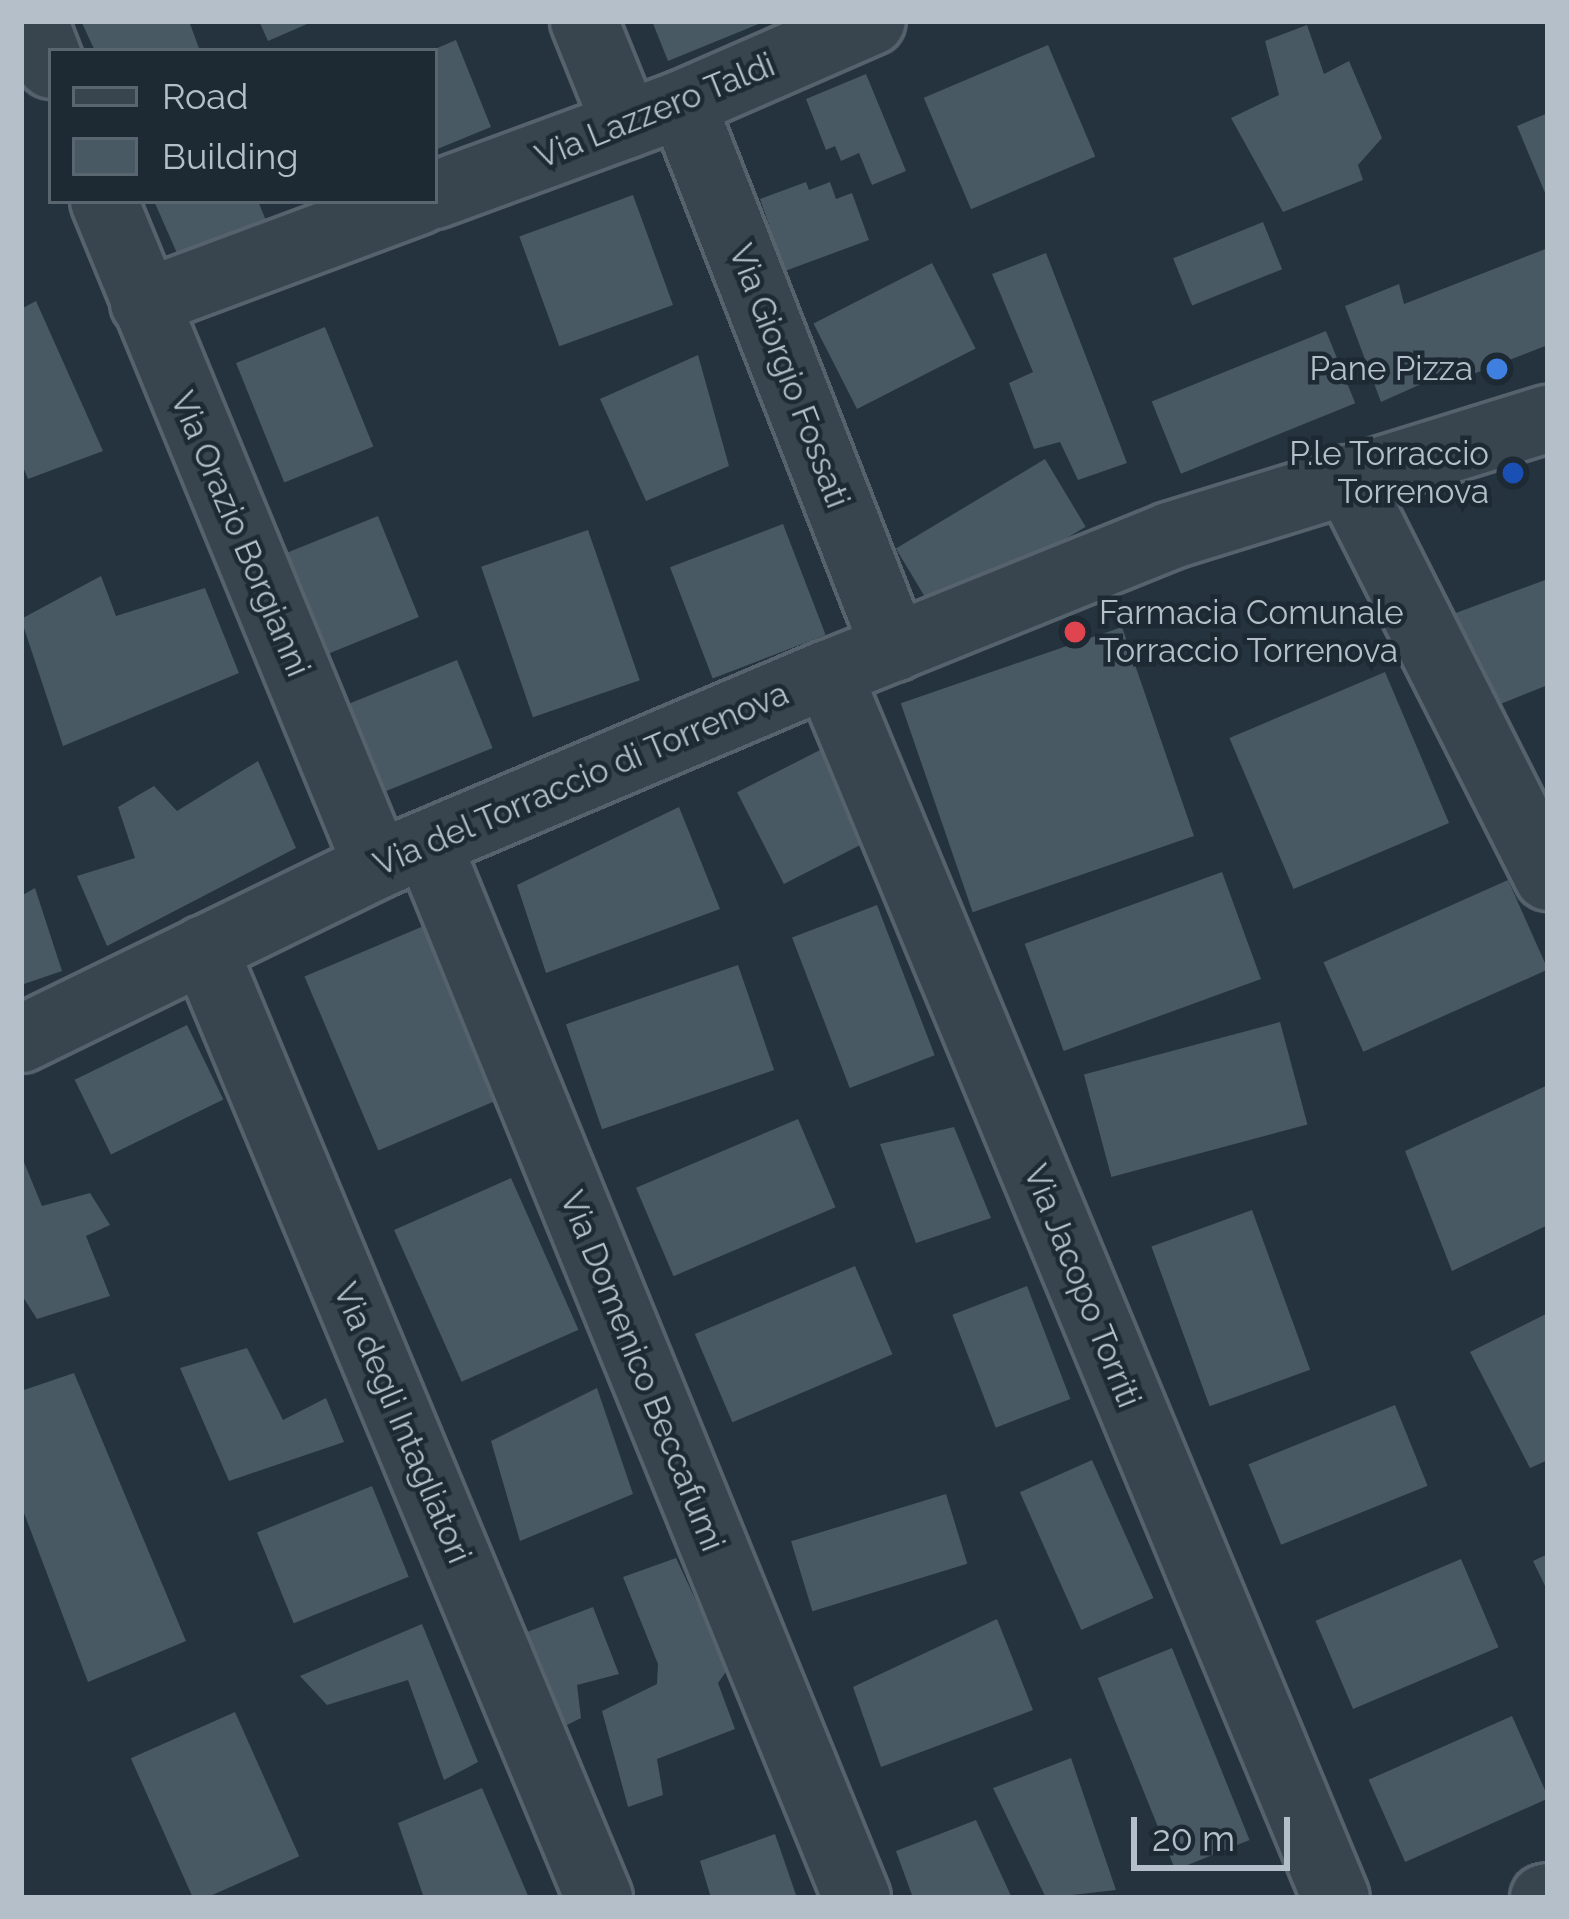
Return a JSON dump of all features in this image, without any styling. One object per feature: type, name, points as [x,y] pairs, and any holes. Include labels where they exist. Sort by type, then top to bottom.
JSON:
[{"type":"street","points":[[34,21],[48,57]]},
{"type":"street","name":"Via Giorgio Fossati","points":[[584,21],[654,115],[896,648]]},
{"type":"street","name":"Via Lazzero Taldi","points":[[438,194],[654,115],[872,21]]},
{"type":"street","name":"Via Orazio Borgianni","points":[[105,204],[144,303],[403,855]]},
{"type":"street","points":[[144,303],[411,204]]},
{"type":"street","name":"Via del Torraccio di Torrenova","points":[[21,1040],[403,855],[829,674],[1152,543],[1347,478],[1548,419]]},
{"type":"street","points":[[1347,478],[1406,610],[1548,877]]},
{"type":"street","name":"Via Jacopo Torriti","points":[[829,674],[1336,1898]]},
{"type":"street","name":"Via Domenico Beccafumi","points":[[403,855],[857,1898]]},
{"type":"street","name":"Via degli Intagliatori","points":[[204,949],[599,1898]]},
{"type":"building","points":[[81,21],[189,21],[199,48],[94,48]]},
{"type":"building","points":[[259,21],[314,21],[268,41]]},
{"type":"building","points":[[652,21],[766,21],[668,61]]},
{"type":"building","points":[[1307,25],[1324,74],[1349,61],[1382,138],[1358,165],[1363,180],[1283,212],[1231,118],[1279,95],[1265,41]]},
{"type":"building","points":[[456,40],[491,127],[438,149],[438,48]]},
{"type":"building","points":[[1048,45],[1095,156],[971,209],[924,98]]},
{"type":"building","points":[[866,74],[906,171],[872,185],[859,153],[841,161],[835,146],[826,150],[806,99]]},
{"type":"building","points":[[1548,113],[1548,200],[1517,126]]},
{"type":"building","points":[[806,182],[809,190],[830,182],[836,199],[852,193],[869,240],[785,271],[760,199]]},
{"type":"building","points":[[633,195],[673,305],[559,346],[519,236]]},
{"type":"building","points":[[155,204],[259,204],[267,223],[180,260]]},
{"type":"building","points":[[1263,222],[1282,269],[1192,306],[1173,258]]},
{"type":"building","points":[[1548,248],[1548,345],[1458,380],[1448,372],[1381,402],[1345,306],[1399,284],[1404,304]]},
{"type":"building","points":[[1046,253],[1127,463],[1078,480],[1060,442],[1034,449],[1009,383],[1033,372],[992,274]]},
{"type":"building","points":[[932,263],[976,349],[857,409],[813,323]]},
{"type":"building","points":[[36,301],[103,451],[28,479],[21,462],[21,309]]},
{"type":"building","points":[[325,327],[373,447],[284,483],[236,363]]},
{"type":"building","points":[[1326,331],[1355,403],[1181,474],[1152,401]]},
{"type":"building","points":[[698,355],[729,466],[646,501],[600,399]]},
{"type":"building","points":[[1045,459],[1086,527],[937,616],[896,549]]},
{"type":"building","points":[[378,516],[419,617],[321,656],[281,555]]},
{"type":"building","points":[[783,524],[826,635],[713,678],[670,567]]},
{"type":"building","points":[[588,530],[640,680],[533,717],[481,567]]},
{"type":"building","points":[[101,576],[116,616],[205,588],[239,673],[63,746],[21,619]]},
{"type":"building","points":[[1548,579],[1548,685],[1483,711],[1445,617]]},
{"type":"building","points":[[1122,627],[1194,836],[973,912],[901,703]]},
{"type":"building","points":[[457,660],[493,748],[378,795],[342,706]]},
{"type":"building","points":[[1385,672],[1449,823],[1294,889],[1229,738]]},
{"type":"building","points":[[820,750],[867,842],[784,884],[737,792]]},
{"type":"building","points":[[258,761],[296,848],[107,946],[77,876],[135,858],[118,807],[154,786],[177,811]]},
{"type":"building","points":[[679,807],[720,909],[546,973],[517,885]]},
{"type":"building","points":[[1222,872],[1261,979],[1064,1051],[1025,944]]},
{"type":"building","points":[[1508,880],[1548,970],[1363,1052],[1323,962]]},
{"type":"building","points":[[35,888],[62,971],[21,985],[21,896]]},
{"type":"building","points":[[877,905],[935,1055],[850,1088],[792,938]]},
{"type":"building","points":[[426,925],[500,1099],[378,1151],[304,977]]},
{"type":"building","points":[[738,965],[774,1070],[602,1129],[566,1024]]},
{"type":"building","points":[[1280,1022],[1307,1124],[1111,1177],[1084,1075]]},
{"type":"building","points":[[187,1025],[223,1100],[111,1154],[75,1080]]},
{"type":"building","points":[[1548,1085],[1548,1225],[1452,1271],[1405,1151]]},
{"type":"building","points":[[798,1119],[836,1207],[674,1276],[636,1188]]},
{"type":"building","points":[[954,1127],[991,1218],[916,1243],[880,1144]]},
{"type":"building","points":[[21,1155],[42,1206],[90,1193],[110,1225],[86,1236],[110,1296],[37,1319],[21,1294]]},
{"type":"building","points":[[511,1178],[579,1330],[462,1382],[394,1230]]},
{"type":"building","points":[[1252,1210],[1310,1370],[1210,1406],[1151,1247]]},
{"type":"building","points":[[855,1266],[893,1354],[732,1422],[695,1334]]},
{"type":"building","points":[[1027,1286],[1070,1399],[996,1428],[952,1315]]},
{"type":"building","points":[[1548,1313],[1548,1460],[1530,1468],[1470,1352]]},
{"type":"building","points":[[247,1348],[283,1420],[326,1398],[344,1442],[229,1481],[180,1368]]},
{"type":"building","points":[[74,1373],[186,1641],[88,1682],[21,1505],[21,1391]]},
{"type":"building","points":[[597,1388],[633,1494],[520,1541],[491,1441]]},
{"type":"building","points":[[1395,1405],[1428,1486],[1281,1545],[1249,1464]]},
{"type":"building","points":[[1092,1460],[1153,1598],[1081,1630],[1020,1492]]},
{"type":"building","points":[[372,1486],[409,1577],[294,1623],[257,1532]]},
{"type":"building","points":[[946,1494],[967,1564],[812,1611],[791,1541]]},
{"type":"building","points":[[1548,1554],[1548,1592],[1533,1561]]},
{"type":"building","points":[[676,1558],[728,1669],[718,1683],[735,1729],[657,1759],[663,1795],[628,1807],[602,1711],[657,1684],[658,1664],[623,1577]]},
{"type":"building","points":[[1461,1559],[1499,1647],[1353,1709],[1316,1621]]},
{"type":"building","points":[[593,1607],[619,1674],[577,1685],[581,1718],[563,1727],[527,1632]]},
{"type":"building","points":[[997,1619],[1033,1710],[881,1767],[853,1687]]},
{"type":"building","points":[[422,1624],[478,1762],[444,1780],[408,1680],[327,1705],[300,1676]]},
{"type":"building","points":[[1172,1648],[1250,1840],[1175,1870],[1098,1678]]},
{"type":"building","points":[[235,1712],[299,1856],[206,1898],[193,1898],[131,1758]]},
{"type":"building","points":[[1512,1716],[1548,1798],[1405,1862],[1369,1780]]},
{"type":"building","points":[[1071,1758],[1116,1890],[1046,1898],[993,1788]]},
{"type":"building","points":[[482,1788],[529,1898],[424,1898],[398,1823]]},
{"type":"building","points":[[976,1820],[1012,1898],[913,1898],[896,1851]]},
{"type":"building","points":[[775,1834],[797,1898],[711,1898],[700,1861]]},
{"type":"place","name":"Pane Pizza","points":[[1497,369]]},
{"type":"place","name":"P.le Torraccio Torrenova","points":[[1513,473]]},
{"type":"place","name":"Farmacia Comunale Torraccio Torrenova","points":[[1075,632]]}]
